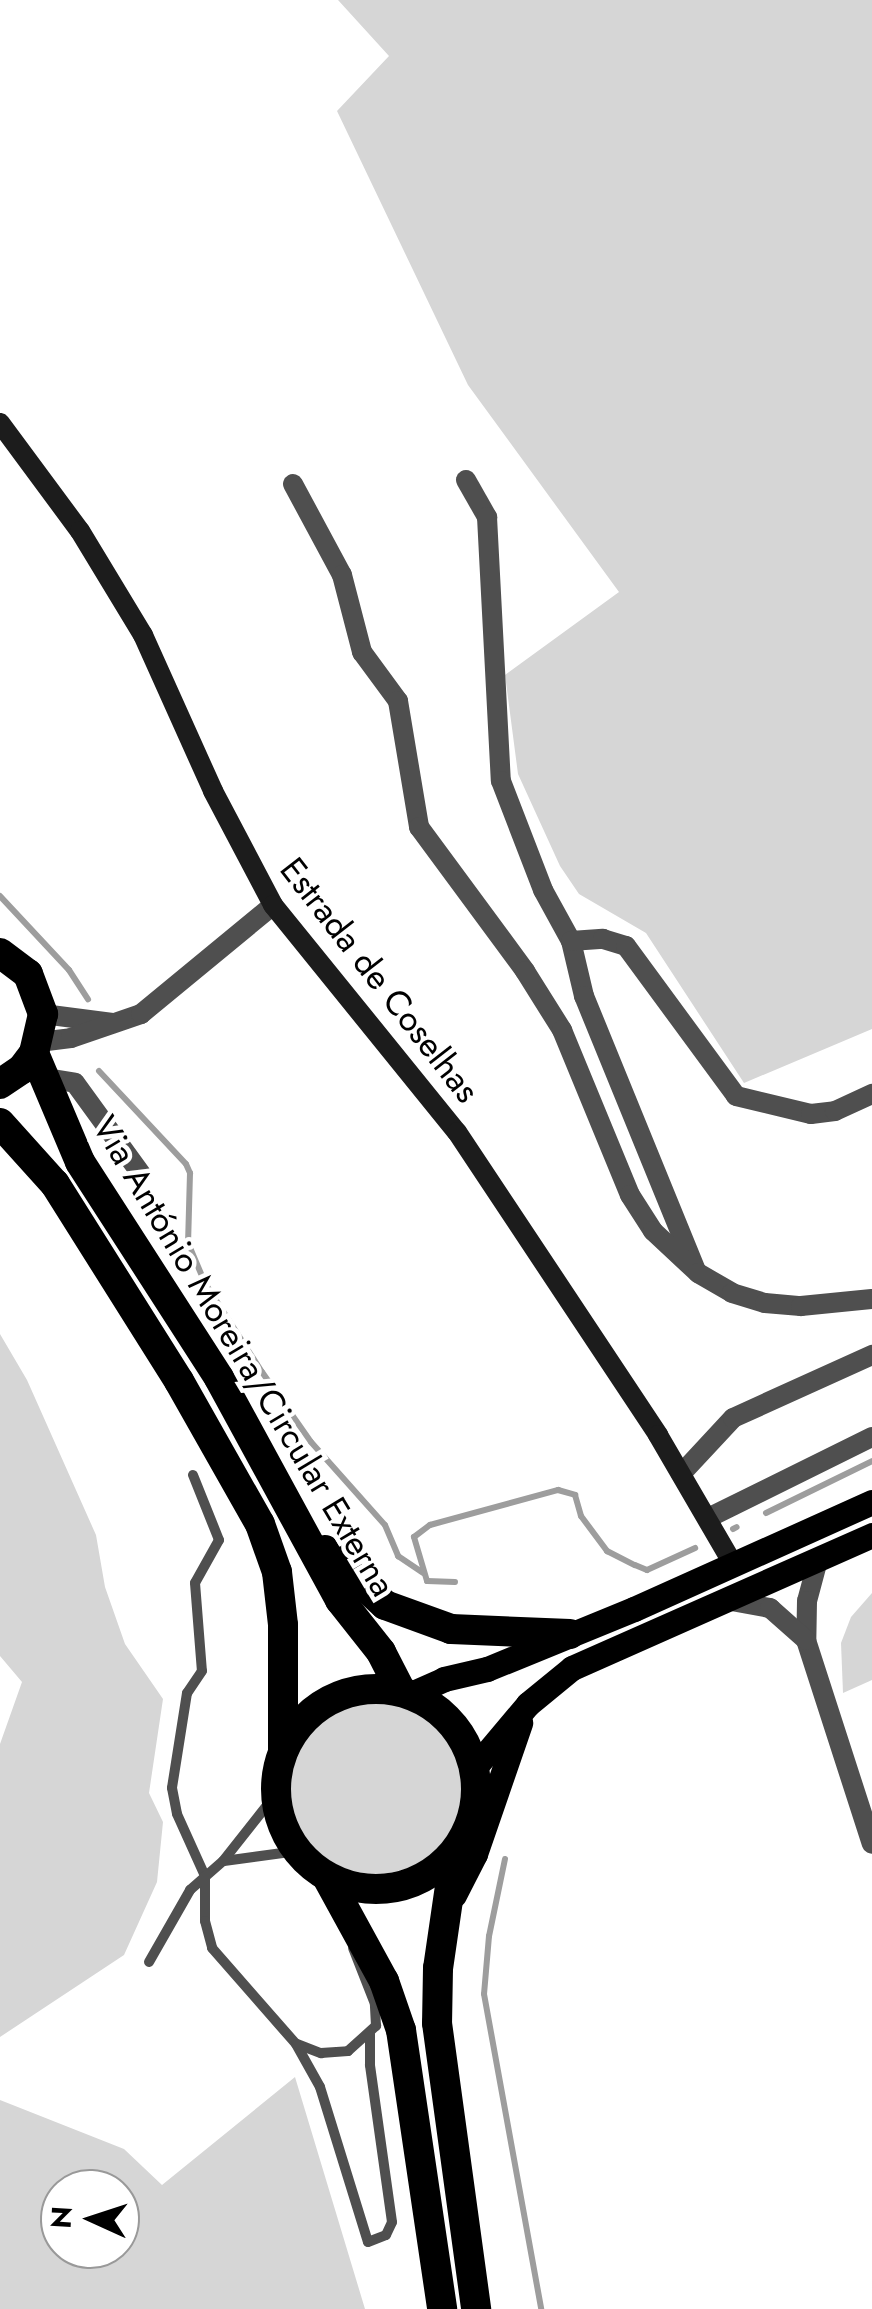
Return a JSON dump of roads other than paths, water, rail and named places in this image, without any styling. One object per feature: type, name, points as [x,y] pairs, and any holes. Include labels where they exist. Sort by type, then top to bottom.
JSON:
[{"type":"highway","name":"Via António Moreira/Circular Externa","points":[[0,953],[28,974],[40,1047],[80,1162],[219,1378],[340,1600],[381,1652],[406,1692]]},
{"type":"highway","points":[[0,1084],[22,1069],[40,1047]]},
{"type":"highway","name":"Via António Moreira/Circular Externa","points":[[0,1122],[55,1184],[179,1380],[260,1524],[277,1572],[284,1625],[283,1751]]},
{"type":"highway","points":[[292,1512],[338,1565],[386,1605],[450,1629],[570,1634]]},
{"type":"highway","points":[[326,1877],[360,1888],[395,1888],[428,1876],[455,1852],[470,1826],[477,1797],[475,1767],[452,1722],[406,1692],[365,1688],[331,1698],[302,1720],[283,1751],[276,1794],[282,1824],[297,1851],[326,1877],[353,1922],[384,1981],[401,2030],[442,2309]]},
{"type":"highway","points":[[455,1852],[445,1913],[437,2023],[476,2309]]},
{"type":"main road","points":[[406,1692],[444,1678],[488,1669],[872,1502]]},
{"type":"main road","points":[[475,1767],[528,1704],[572,1668],[872,1535]]},
{"type":"main road","points":[[445,1913],[474,1854],[528,1704]]},
{"type":"street","name":"Estrada de Coselhas","points":[[0,423],[80,530],[143,635],[213,790],[272,905],[457,1132],[552,1271],[681,1474],[733,1564]]},
{"type":"street","points":[[466,480],[487,517],[501,781],[543,890],[571,942],[584,996],[698,1273]]},
{"type":"street","points":[[293,484],[342,574],[362,652],[398,701],[419,827],[525,971],[562,1030],[630,1195],[653,1231],[698,1273],[732,1293],[765,1303],[800,1306],[872,1299]]},
{"type":"street","points":[[142,1174],[75,1082],[40,1047],[141,1014],[272,905]]},
{"type":"street","points":[[571,942],[603,938],[626,946],[736,1096],[811,1114],[836,1111],[872,1094]]},
{"type":"street","points":[[681,1474],[733,1418],[872,1355]]},
{"type":"street","points":[[708,1518],[872,1437]]},
{"type":"street","points":[[818,1560],[806,1601],[806,1640],[872,1844]]},
{"type":"street","points":[[726,1600],[770,1608],[806,1640]]},
{"type":"lane","points":[[193,1476],[219,1540],[194,1583],[202,1672],[187,1693],[172,1788],[177,1814],[206,1876],[205,1921],[212,1948],[296,2044],[320,2087],[368,2242],[386,2235],[392,2222],[370,2065],[370,2034]]},
{"type":"lane","points":[[149,1962],[190,1890],[223,1861],[276,1794]]},
{"type":"lane","points":[[223,1861],[297,1851]]},
{"type":"lane","points":[[296,2044],[322,2053],[348,2050],[376,2026],[375,2004],[353,1954],[353,1922]]},
{"type":"waterway","points":[[0,896],[69,970],[88,999]]},
{"type":"waterway","points":[[99,1071],[186,1164],[190,1173],[188,1243],[205,1283],[262,1372],[311,1442],[385,1525],[398,1556],[423,1573]]},
{"type":"waterway","points":[[766,1513],[872,1461]]},
{"type":"waterway","points":[[455,1582],[427,1581],[414,1537],[430,1525],[558,1490],[575,1495],[581,1516],[607,1551],[635,1565],[647,1570],[695,1548]]},
{"type":"waterway","points":[[733,1529],[737,1527]]},
{"type":"waterway","points":[[505,1859],[489,1936],[484,1994],[541,2309]]}]
